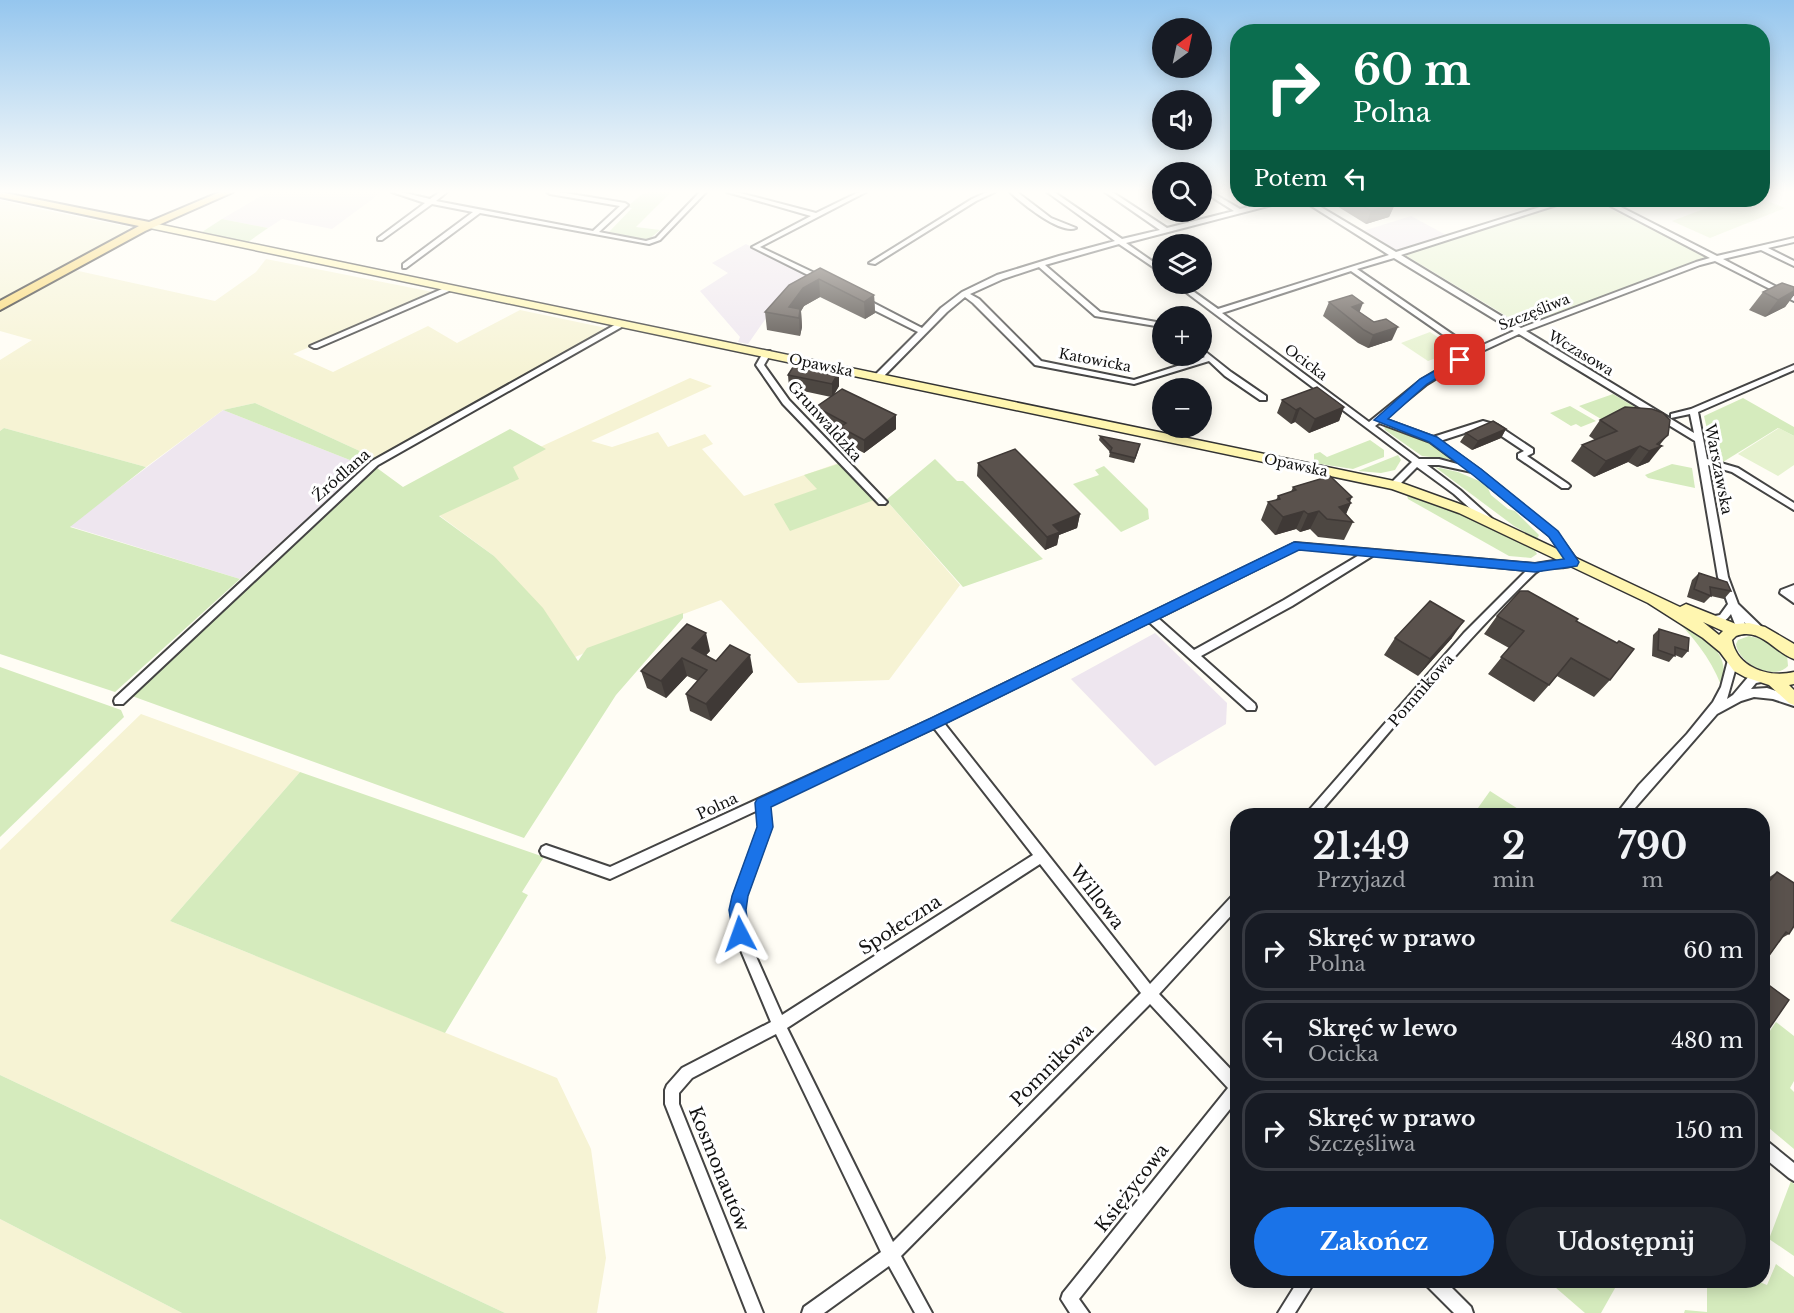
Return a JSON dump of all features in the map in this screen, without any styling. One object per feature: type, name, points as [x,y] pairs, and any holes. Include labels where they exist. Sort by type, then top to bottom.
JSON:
[{"type":"main road","points":[[0,306],[96,253]]},
{"type":"main road","name":"Opawska","points":[[284,253],[1394,485],[1440,499],[1487,519],[1625,586],[1700,626],[1749,672],[1768,679],[1794,700]]},
{"type":"main road","name":"Opawska","points":[[1625,586],[1739,629],[1763,632],[1788,641],[1794,652]]},
{"type":"main road","points":[[1729,654],[1725,637],[1739,629]]},
{"type":"main road","points":[[1768,679],[1794,679]]},
{"type":"street","points":[[406,266],[423,253]]},
{"type":"street","points":[[768,253],[827,283]]},
{"type":"street","points":[[873,263],[889,253]]},
{"type":"street","points":[[878,377],[921,330],[965,294],[1009,273],[1080,253]]},
{"type":"street","points":[[1138,253],[1152,264]]},
{"type":"street","name":"Wczasowa","points":[[1393,253],[1660,415],[1695,424]]},
{"type":"street","points":[[1217,312],[1401,253]]},
{"type":"street","points":[[1709,253],[1794,299]]},
{"type":"street","name":"Szczęśliwa","points":[[1370,426],[1424,381],[1473,352],[1520,331],[1698,263],[1739,253]]},
{"type":"street","points":[[1773,253],[1794,264]]},
{"type":"street","points":[[1040,264],[1098,314],[1152,323]]},
{"type":"street","points":[[1352,269],[1473,352]]},
{"type":"street","points":[[314,346],[452,288]]},
{"type":"street","name":"Katowicka","points":[[965,294],[976,301],[1038,363],[1134,382],[1185,366]]},
{"type":"street","name":"Ocicka","points":[[1193,294],[1457,492],[1487,519]]},
{"type":"street","points":[[853,296],[921,330]]},
{"type":"street","name":"Źródlana","points":[[119,701],[375,463],[623,324]]},
{"type":"street","name":"Grunwaldzka","points":[[767,353],[760,365],[786,402],[882,502]]},
{"type":"street","points":[[1212,362],[1263,398]]},
{"type":"street","name":"Warszawska","points":[[1739,629],[1724,577],[1697,439],[1694,411],[1794,367]]},
{"type":"street","points":[[1674,420],[1694,411]]},
{"type":"street","points":[[1380,420],[1433,440],[1477,472],[1553,534],[1573,562]]},
{"type":"street","name":"Wczasowa","points":[[1674,420],[1697,439]]},
{"type":"street","points":[[1433,440],[1483,424],[1494,427],[1530,451],[1521,456],[1565,486]]},
{"type":"street","points":[[1702,461],[1735,470],[1794,507]]},
{"type":"street","points":[[1394,485],[1417,462],[1439,462],[1477,472]]},
{"type":"street","name":"Polna","points":[[546,851],[610,873],[936,722],[1298,545],[1535,567],[1573,562]]},
{"type":"street","points":[[1193,655],[1288,603],[1371,553]]},
{"type":"street","name":"Pomnikowa","points":[[1317,808],[1468,636],[1535,567]]},
{"type":"street","points":[[1794,589],[1785,593],[1794,599]]},
{"type":"street","points":[[1714,620],[1723,618],[1733,604]]},
{"type":"street","name":"Warszawska","points":[[1733,604],[1763,632]]},
{"type":"street","points":[[1151,618],[1251,707]]},
{"type":"street","points":[[1627,808],[1714,710],[1728,682],[1729,654]]},
{"type":"street","points":[[1737,698],[1753,679],[1768,679]]},
{"type":"street","points":[[1714,710],[1757,690],[1794,700]]},
{"type":"street","name":"Willowa","points":[[936,722],[1150,994],[1230,1080]]},
{"type":"street","points":[[763,803],[765,827],[740,896],[737,923],[779,1025],[891,1255],[924,1313]]},
{"type":"street","name":"Społeczna","points":[[779,1025],[1041,856]]},
{"type":"street","name":"Pomnikowa","points":[[891,1255],[1150,994],[1230,907]]},
{"type":"street","name":"Kosmonautów","points":[[755,1313],[670,1097],[672,1090],[687,1073],[779,1025]]},
{"type":"street","name":"Księżycowa","points":[[1081,1313],[1069,1299],[1230,1097]]},
{"type":"street","points":[[1770,1153],[1794,1173]]},
{"type":"street","points":[[810,1313],[891,1255]]},
{"type":"street","points":[[1286,1313],[1302,1288]]},
{"type":"street","points":[[1441,1288],[1465,1313]]},
{"type":"shaded area","points":[[0,253],[87,253],[0,301]]},
{"type":"shaded area","points":[[729,253],[764,253],[820,282],[771,311],[748,344],[738,342],[740,337],[700,291],[728,273],[712,263]]},
{"type":"shaded area","points":[[266,259],[438,293],[293,354],[333,372],[428,326],[457,343],[520,310],[611,329],[375,458],[255,403],[223,410],[146,467],[4,428],[0,431],[0,360],[32,340],[0,331],[0,310],[74,270],[215,301],[256,272]]},
{"type":"shaded area","points":[[690,378],[712,386],[591,441],[612,447],[658,432],[668,447],[705,434],[713,444],[702,449],[744,496],[847,460],[886,500],[960,585],[889,680],[798,683],[721,600],[573,658],[494,556],[436,513],[503,467],[540,447]]},
{"type":"shaded area","points":[[223,410],[365,466],[240,579],[69,526]]},
{"type":"shaded area","points":[[1155,633],[1227,703],[1226,724],[1155,766],[1071,679]]},
{"type":"shaded area","points":[[141,714],[300,772],[170,921],[557,1078],[591,1149],[606,1258],[597,1313],[505,1313],[0,1075],[0,850]]},
{"type":"shaded area","points":[[0,1219],[182,1313],[0,1313]]},
{"type":"green space","points":[[1700,253],[1707,257],[1523,326],[1405,255]]},
{"type":"green space","points":[[1430,332],[1457,350],[1428,361],[1401,343]]},
{"type":"green space","points":[[1613,394],[1655,419],[1631,413],[1601,419],[1579,406]]},
{"type":"green space","points":[[1743,398],[1794,427],[1794,436],[1778,428],[1723,462],[1714,460],[1704,416]]},
{"type":"green space","points":[[255,403],[375,458],[365,466],[223,410]]},
{"type":"green space","points":[[1570,406],[1596,421],[1581,427],[1576,424],[1571,426],[1550,413]]},
{"type":"green space","points":[[1386,425],[1433,443],[1456,460],[1422,456],[1385,430]]},
{"type":"green space","points":[[4,428],[146,467],[70,527],[240,579],[115,692],[0,654],[0,431]]},
{"type":"green space","points":[[1779,428],[1794,436],[1794,465],[1778,476],[1738,454]]},
{"type":"green space","points":[[510,429],[546,449],[513,467],[519,479],[439,516],[494,556],[543,608],[578,661],[587,648],[683,613],[683,618],[616,695],[524,838],[132,696],[377,468],[403,487]]},
{"type":"green space","points":[[1370,440],[1384,450],[1384,457],[1353,469],[1314,463],[1314,454],[1320,452],[1327,457]]},
{"type":"green space","points":[[1398,455],[1401,460],[1395,470],[1381,473],[1358,471]]},
{"type":"green space","points":[[935,459],[957,481],[963,481],[1043,559],[963,587],[886,500]]},
{"type":"green space","points":[[838,464],[874,500],[790,531],[774,504],[817,489],[804,475]]},
{"type":"green space","points":[[1672,464],[1692,468],[1695,488],[1648,478],[1645,475]]},
{"type":"green space","points":[[1104,466],[1148,509],[1149,519],[1121,532],[1073,484],[1099,475],[1095,470]]},
{"type":"green space","points":[[1435,467],[1458,472],[1486,484],[1491,495],[1508,509],[1515,511],[1539,535],[1537,539],[1514,526]]},
{"type":"green space","points":[[1406,492],[1432,500],[1532,546],[1537,554],[1531,558],[1509,556],[1408,499]]},
{"type":"green space","points":[[1670,614],[1700,635],[1717,651],[1724,672],[1721,685],[1700,647]]},
{"type":"green space","points":[[1749,636],[1766,640],[1787,655],[1788,666],[1774,672],[1749,664],[1738,651],[1736,644],[1738,640]]},
{"type":"green space","points":[[0,667],[121,710],[124,717],[0,837]]},
{"type":"green space","points":[[300,772],[544,857],[522,892],[528,895],[445,1033],[170,921]]},
{"type":"green space","points":[[1490,791],[1517,808],[1478,808]]},
{"type":"green space","points":[[1776,1022],[1794,1036],[1794,1081],[1790,1088],[1794,1092],[1794,1149],[1770,1129],[1770,1031]]},
{"type":"green space","points":[[0,1075],[505,1313],[182,1313],[0,1219]]},
{"type":"green space","points":[[1791,1181],[1794,1184],[1794,1256],[1770,1240]]},
{"type":"green space","points":[[1776,1264],[1794,1277],[1794,1313],[1684,1313],[1685,1310],[1707,1312],[1707,1288],[1770,1288],[1770,1278]]},
{"type":"green space","points":[[1556,1288],[1615,1288],[1601,1313],[1585,1313]]},
{"type":"building","points":[[820,268],[874,295],[864,302],[819,279],[803,288],[789,307],[800,309],[799,318],[765,312],[789,285]]},
{"type":"building","points":[[1782,283],[1794,287],[1794,291],[1778,300],[1763,292]]},
{"type":"building","points":[[1352,295],[1363,303],[1352,307],[1374,322],[1386,319],[1398,327],[1373,335],[1329,302]]},
{"type":"building","points":[[795,364],[839,372],[832,384],[788,375]]},
{"type":"building","points":[[1317,387],[1344,407],[1315,419],[1300,408],[1296,410],[1282,400]]},
{"type":"building","points":[[842,389],[896,415],[864,440],[840,427],[846,423],[816,407]]},
{"type":"building","points":[[1625,407],[1652,409],[1663,413],[1670,420],[1668,435],[1657,444],[1662,446],[1649,451],[1640,446],[1606,461],[1582,445],[1617,431],[1600,420]]},
{"type":"building","points":[[1493,421],[1506,429],[1478,441],[1466,433]]},
{"type":"building","points":[[1100,436],[1140,444],[1135,458],[1110,452],[1112,448]]},
{"type":"building","points":[[1015,449],[1080,514],[1053,525],[1060,532],[1047,537],[978,463]]},
{"type":"building","points":[[1330,476],[1352,497],[1347,499],[1351,503],[1339,507],[1353,522],[1327,519],[1319,511],[1308,514],[1304,511],[1283,517],[1268,502],[1280,499],[1278,496],[1296,490],[1293,487]]},
{"type":"building","points":[[1699,573],[1727,582],[1731,591],[1710,587],[1711,596],[1694,589]]},
{"type":"building","points":[[1520,591],[1528,591],[1578,619],[1576,621],[1617,643],[1619,641],[1634,649],[1610,680],[1571,658],[1549,685],[1501,657],[1524,631],[1497,616]]},
{"type":"building","points":[[1430,601],[1464,621],[1430,659],[1395,638]]},
{"type":"building","points":[[687,624],[706,633],[692,648],[716,661],[730,645],[750,655],[706,704],[686,694],[707,670],[682,658],[661,681],[641,671]]},
{"type":"building","points":[[1659,629],[1689,638],[1688,651],[1675,647],[1675,656],[1658,650]]},
{"type":"building","points":[[1777,872],[1794,883],[1794,926],[1789,934],[1786,932],[1770,954],[1770,880]]},
{"type":"building","points":[[1770,986],[1789,1000],[1770,1027]]},
{"type":"route","points":[[740,934],[737,910],[765,827],[763,803],[936,722],[1298,545],[1535,567],[1573,562],[1553,534],[1477,472],[1433,440],[1380,420],[1424,381],[1460,360]]}]
